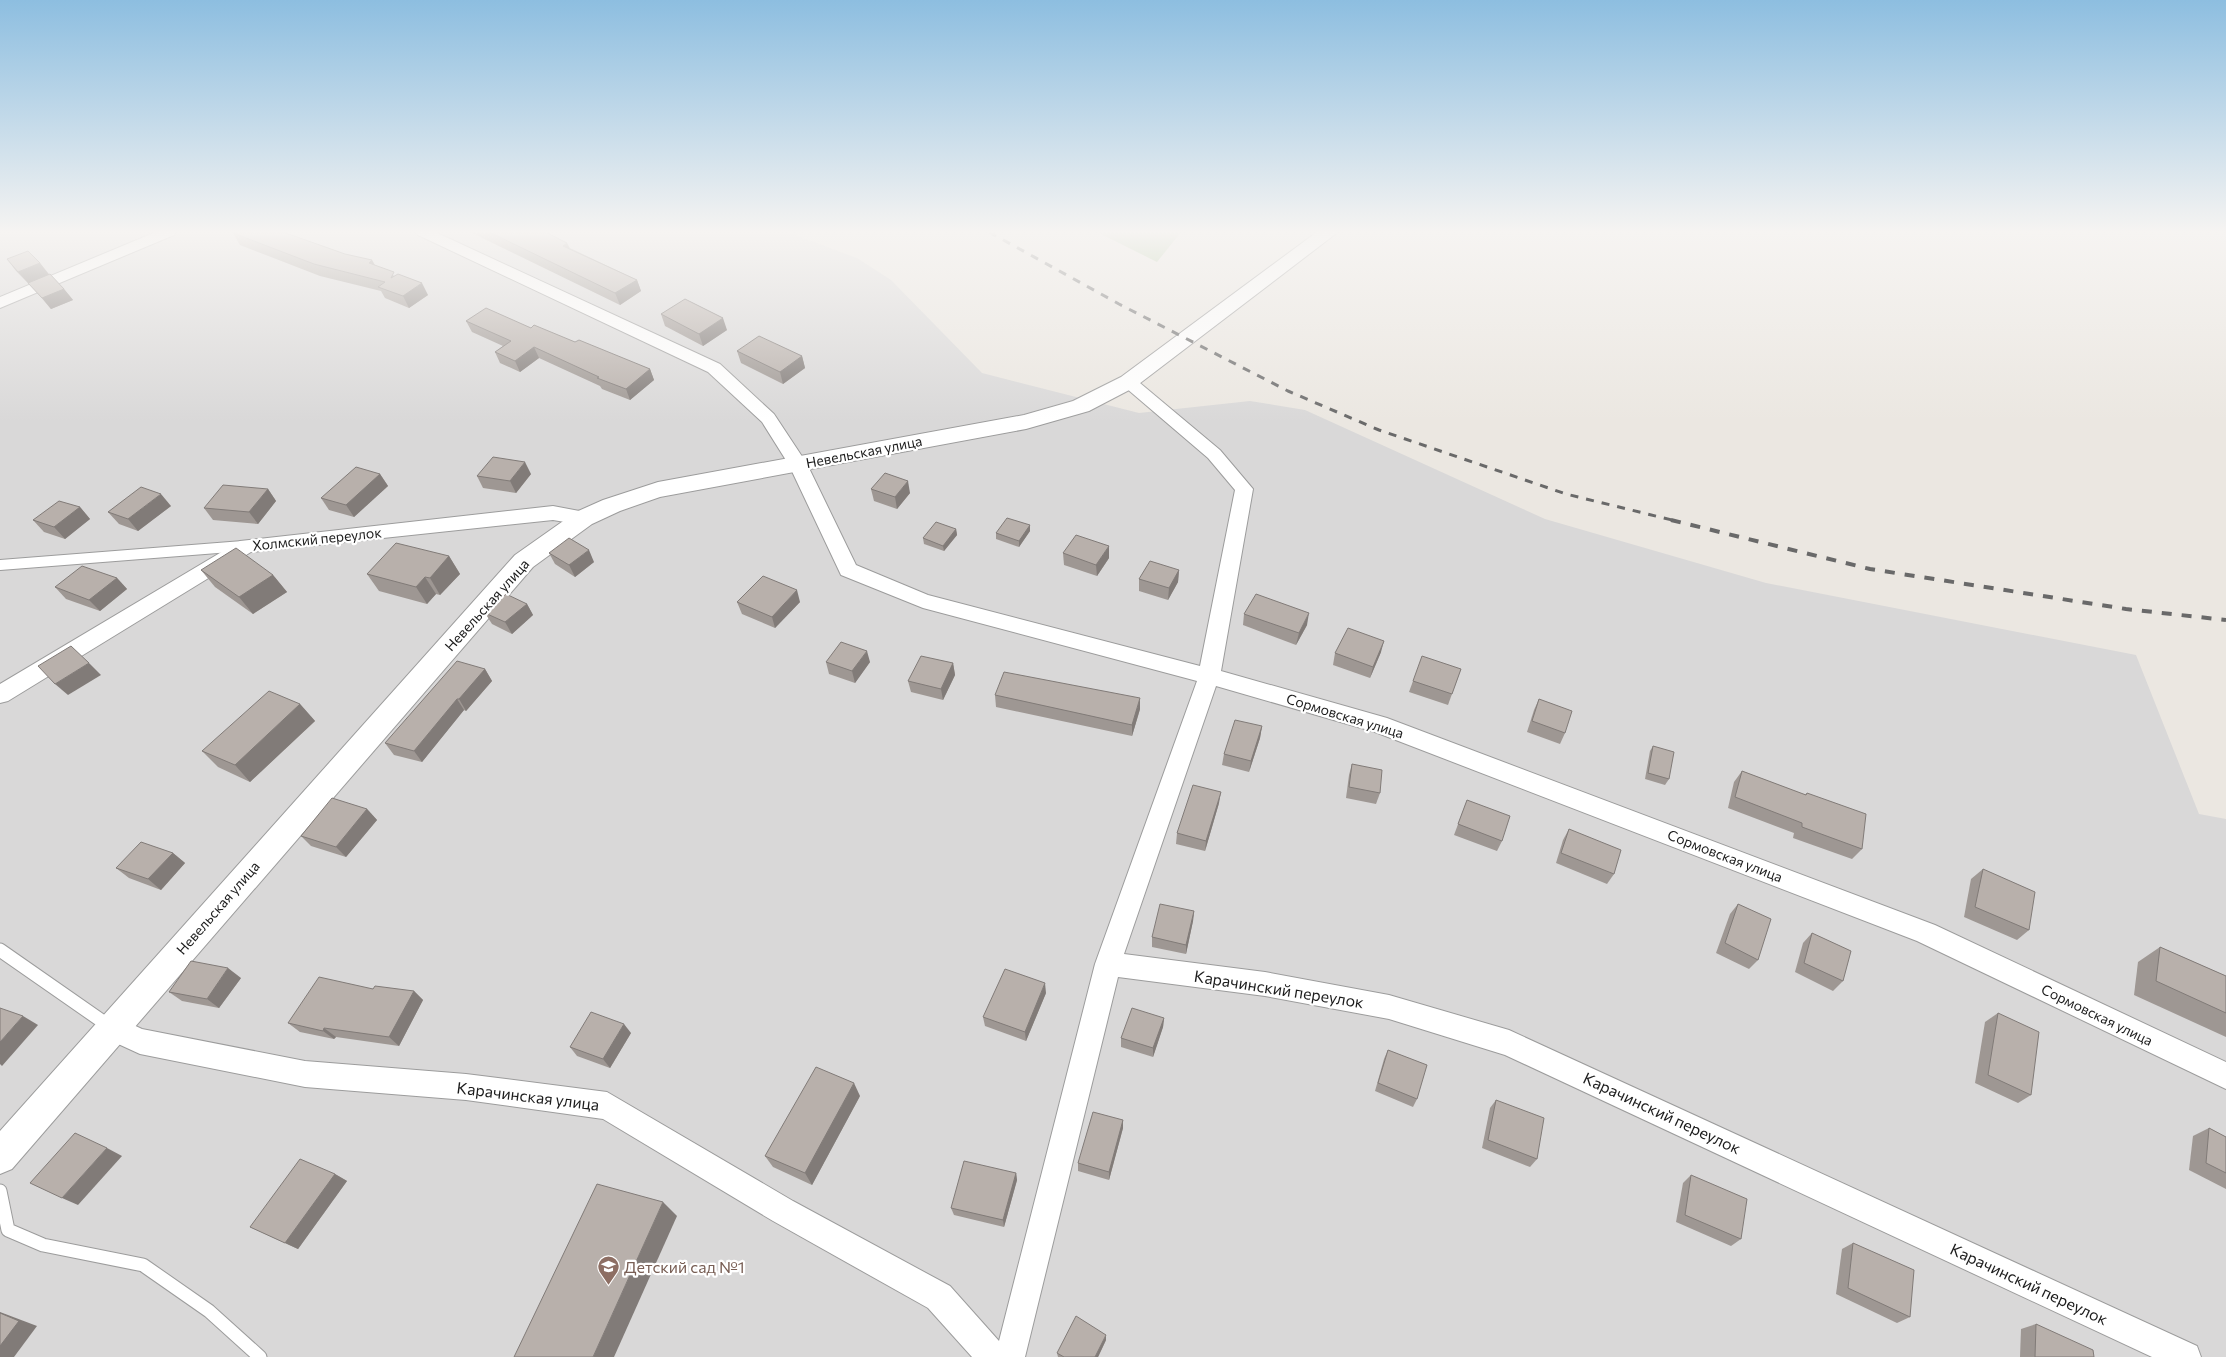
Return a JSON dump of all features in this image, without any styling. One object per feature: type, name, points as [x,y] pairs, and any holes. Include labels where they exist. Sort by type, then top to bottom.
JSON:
[{"type":"street","points":[[0,303],[18,295]]},
{"type":"street","name":"Сормовская улица","points":[[559,295],[714,368],[768,418],[798,464],[848,570],[923,601],[1208,676],[1379,724],[1926,933],[2226,1076]]},
{"type":"street","name":"Невельская улица","points":[[0,1157],[524,562],[583,518],[610,506],[658,490],[1026,422],[1081,406],[1128,382],[1244,295]]},
{"type":"street","points":[[1010,1357],[1108,964],[1208,676],[1244,489],[1214,454],[1128,382]]},
{"type":"street","name":"Холмский переулок","points":[[0,695],[247,546],[553,513],[583,518]]},
{"type":"street","name":"Карачинский переулок","points":[[1108,964],[1265,984],[1388,1007],[1509,1043],[2186,1357]]},
{"type":"street","name":"Карачинская улица","points":[[112,1028],[140,1041],[305,1074],[466,1087],[607,1106],[783,1211],[939,1297],[992,1357]]},
{"type":"lane","points":[[0,565],[247,546]]},
{"type":"lane","points":[[0,950],[112,1028]]},
{"type":"lane","points":[[0,1191],[8,1230],[44,1245],[144,1265],[209,1311],[260,1357]]},
{"type":"shaded area","points":[[0,295],[906,295],[982,373],[1139,413],[1250,401],[1305,410],[1545,519],[1766,583],[2136,655],[2199,814],[2226,819],[2226,1357],[0,1357]]},
{"type":"building","points":[[685,299],[723,318],[699,334],[661,314]]},
{"type":"building","points":[[486,308],[531,328],[534,325],[575,342],[579,340],[650,369],[626,389],[597,378],[599,377],[534,347],[515,361],[495,352],[511,341],[466,321]]},
{"type":"building","points":[[759,336],[802,356],[780,372],[737,351]]},
{"type":"building","points":[[493,457],[525,462],[510,481],[477,476]]},
{"type":"building","points":[[356,467],[380,474],[346,505],[321,498]]},
{"type":"building","points":[[885,473],[908,481],[895,497],[871,489]]},
{"type":"building","points":[[223,485],[268,489],[249,512],[204,508]]},
{"type":"building","points":[[141,487],[161,494],[128,519],[108,512]]},
{"type":"building","points":[[59,501],[80,507],[54,527],[33,520]]},
{"type":"building","points":[[1007,518],[1030,525],[1019,541],[996,533]]},
{"type":"building","points":[[936,522],[956,529],[943,546],[923,538]]},
{"type":"building","points":[[1076,535],[1109,546],[1096,565],[1063,553]]},
{"type":"building","points":[[569,538],[589,550],[569,565],[549,553]]},
{"type":"building","points":[[396,543],[449,556],[430,578],[425,577],[416,587],[367,574]]},
{"type":"building","points":[[236,548],[273,575],[239,597],[201,570]]},
{"type":"building","points":[[1150,561],[1179,570],[1169,588],[1139,579]]},
{"type":"building","points":[[82,566],[117,578],[89,600],[55,587]]},
{"type":"building","points":[[763,576],[797,590],[772,617],[737,602]]},
{"type":"building","points":[[506,594],[527,604],[505,622],[485,613]]},
{"type":"building","points":[[1256,594],[1309,613],[1299,633],[1244,614]]},
{"type":"building","points":[[1348,628],[1384,641],[1373,667],[1335,653]]},
{"type":"building","points":[[841,642],[867,651],[852,671],[826,662]]},
{"type":"building","points":[[71,646],[89,663],[55,684],[38,666]]},
{"type":"building","points":[[921,656],[953,663],[941,689],[908,681]]},
{"type":"building","points":[[1422,656],[1461,669],[1452,694],[1413,681]]},
{"type":"building","points":[[457,661],[485,669],[457,699],[414,751],[385,743]]},
{"type":"building","points":[[1004,672],[1140,698],[1132,725],[995,695]]},
{"type":"building","points":[[269,691],[300,704],[235,765],[202,751]]},
{"type":"building","points":[[1539,699],[1572,711],[1565,733],[1532,721]]},
{"type":"building","points":[[1235,720],[1262,726],[1251,761],[1224,754]]},
{"type":"building","points":[[1653,746],[1674,752],[1669,779],[1648,773]]},
{"type":"building","points":[[1352,764],[1382,770],[1380,793],[1349,787]]},
{"type":"building","points":[[1742,771],[1806,795],[1807,793],[1866,814],[1862,849],[1802,827],[1802,823],[1735,797]]},
{"type":"building","points":[[1193,785],[1221,792],[1206,841],[1177,833]]},
{"type":"building","points":[[332,798],[367,809],[336,847],[301,836]]},
{"type":"building","points":[[1467,800],[1510,816],[1502,841],[1458,824]]},
{"type":"building","points":[[1569,829],[1621,850],[1614,874],[1561,853]]},
{"type":"building","points":[[141,842],[173,853],[148,879],[116,868]]},
{"type":"building","points":[[1983,869],[2035,892],[2029,930],[1975,907]]},
{"type":"building","points":[[1160,904],[1194,911],[1186,945],[1152,937]]},
{"type":"building","points":[[1738,904],[1771,919],[1758,960],[1725,943]]},
{"type":"building","points":[[1812,933],[1851,951],[1843,981],[1804,963]]},
{"type":"building","points":[[2160,947],[2226,976],[2226,1013],[2156,981]]},
{"type":"building","points":[[191,961],[228,968],[207,999],[169,992]]},
{"type":"building","points":[[1005,969],[1045,983],[1025,1032],[983,1017]]},
{"type":"building","points":[[319,977],[373,989],[375,986],[414,991],[389,1037],[324,1028],[323,1031],[288,1023]]},
{"type":"building","points":[[0,1008],[23,1016],[0,1042]]},
{"type":"building","points":[[1132,1008],[1164,1018],[1153,1048],[1121,1038]]},
{"type":"building","points":[[591,1012],[624,1024],[603,1059],[570,1047]]},
{"type":"building","points":[[1998,1013],[2039,1032],[2031,1095],[1988,1075]]},
{"type":"building","points":[[1388,1050],[1427,1065],[1417,1099],[1378,1083]]},
{"type":"building","points":[[816,1067],[854,1083],[805,1173],[765,1156]]},
{"type":"building","points":[[1496,1100],[1544,1118],[1537,1159],[1488,1140]]},
{"type":"building","points":[[1093,1112],[1123,1120],[1109,1172],[1078,1163]]},
{"type":"building","points":[[2209,1128],[2226,1137],[2226,1173],[2206,1163]]},
{"type":"building","points":[[75,1133],[107,1148],[62,1198],[30,1183]]},
{"type":"building","points":[[300,1159],[335,1174],[285,1243],[250,1227]]},
{"type":"building","points":[[964,1161],[1016,1173],[1003,1220],[951,1208]]},
{"type":"building","points":[[1691,1175],[1747,1199],[1741,1239],[1685,1215]]},
{"type":"building","name":"Детский сад №1","points":[[597,1184],[663,1202],[593,1357],[514,1357]]},
{"type":"building","points":[[1853,1243],[1914,1270],[1910,1317],[1848,1288]]},
{"type":"building","points":[[0,1313],[19,1321],[0,1346]]},
{"type":"building","points":[[1076,1316],[1106,1335],[1095,1357],[1064,1357],[1057,1353]]},
{"type":"building","points":[[2036,1324],[2093,1350],[2094,1357],[2035,1357]]},
{"type":"railway","points":[[1103,295],[1288,391],[1379,430],[1566,494],[1676,521]]},
{"type":"railway","points":[[1671,520],[1870,569],[2126,609],[2226,620]]},
{"type":"place","name":"Детский сад №1","points":[[608,1286]]}]
